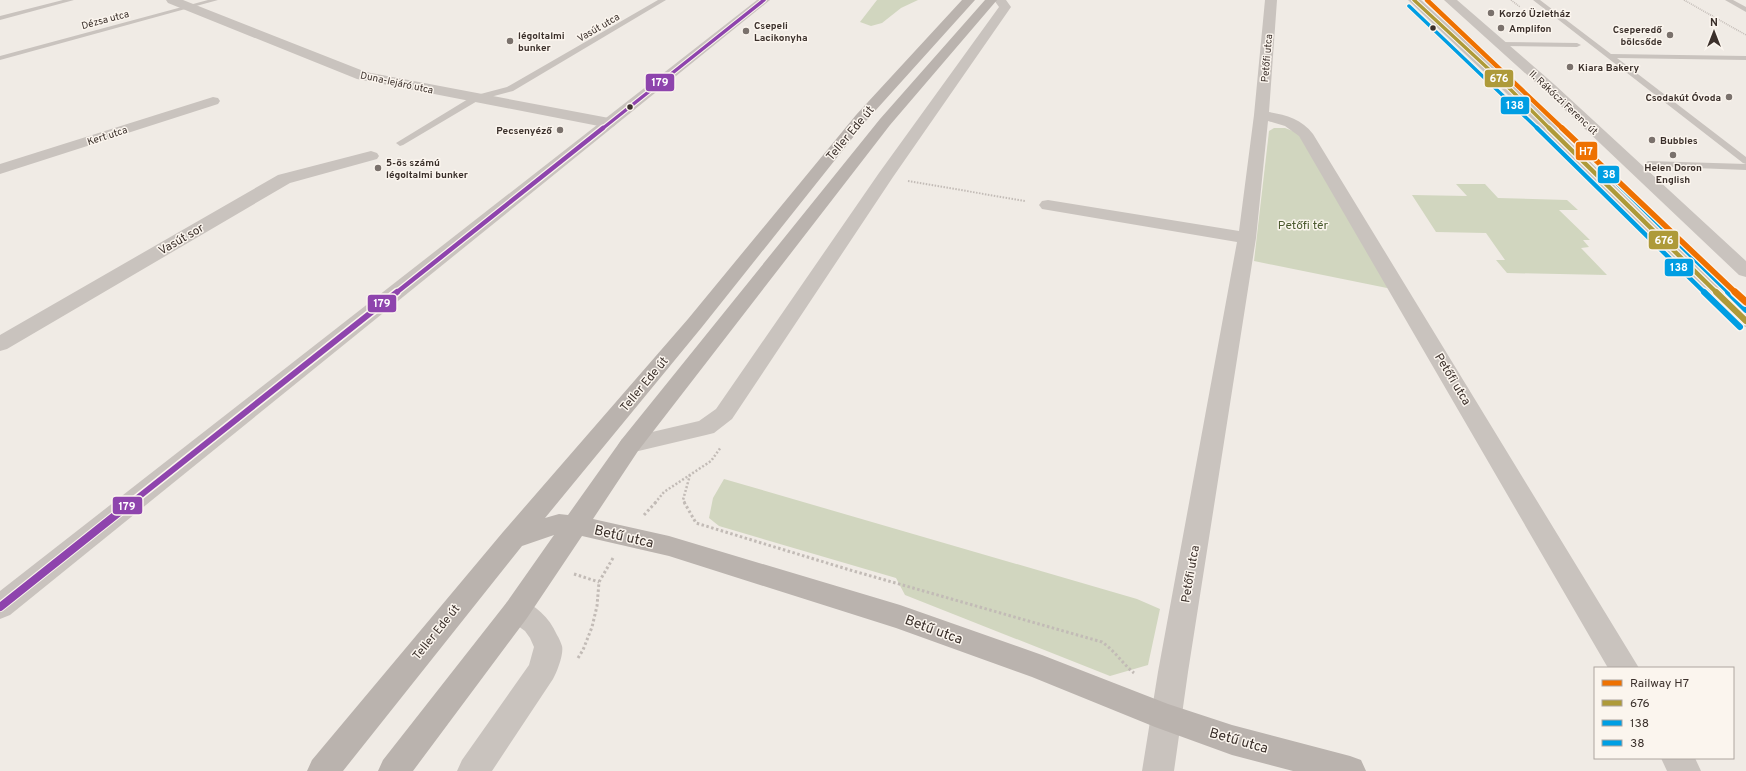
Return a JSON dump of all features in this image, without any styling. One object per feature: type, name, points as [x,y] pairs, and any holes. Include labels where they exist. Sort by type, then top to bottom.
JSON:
[{"type":"main road","name":"Teller Ede út","points":[[323,771],[512,539],[695,323],[861,118],[969,0]]},
{"type":"main road","name":"Teller Ede út","points":[[394,771],[517,610],[630,445],[884,122],[991,0]]},
{"type":"main road","name":"Betű utca","points":[[512,539],[538,529],[559,524],[576,525],[669,546],[900,617],[1042,668],[1104,694],[1232,740],[1350,771]]},
{"type":"street","name":"Duna-lejáró utca","points":[[172,0],[362,76],[609,123]]},
{"type":"street","points":[[0,607],[764,0]]},
{"type":"street","points":[[630,445],[706,426],[724,414],[885,177],[1005,7],[1000,0]]},
{"type":"street","name":"Petőfi utca","points":[[1158,771],[1247,238],[1261,115],[1271,0]]},
{"type":"street","points":[[1414,0],[1508,87],[1746,321]]},
{"type":"street","name":"II. Rákóczi Ferenc út","points":[[1450,0],[1550,88],[1746,271]]},
{"type":"street","name":"Kert utca","points":[[0,169],[214,101]]},
{"type":"street","name":"Petőfi utca","points":[[1261,115],[1287,120],[1298,126],[1305,134],[1623,667]]},
{"type":"street","name":"Vasút sor","points":[[0,344],[284,178],[371,156]]},
{"type":"street","points":[[1048,205],[1247,238]]},
{"type":"street","points":[[473,771],[543,670],[548,647],[541,631],[535,623],[517,610]]},
{"type":"street","points":[[1678,759],[1685,771]]},
{"type":"lane","points":[[0,18],[71,0]]},
{"type":"lane","name":"Dézsa utca","points":[[0,58],[215,0]]},
{"type":"lane","name":"Vasút utca","points":[[476,98],[510,89],[664,0]]},
{"type":"lane","points":[[1536,0],[1746,161]]},
{"type":"lane","points":[[1728,0],[1746,10]]},
{"type":"lane","points":[[1500,44],[1577,45]]},
{"type":"lane","points":[[1609,56],[1746,58]]},
{"type":"lane","points":[[400,143],[476,98]]},
{"type":"lane","points":[[1648,164],[1746,167]]},
{"type":"lane","points":[[1728,255],[1746,265]]},
{"type":"path","points":[[1684,0],[1746,36]]},
{"type":"path","points":[[901,180],[1048,205]]},
{"type":"green space","points":[[877,0],[918,0],[901,8],[882,23],[871,26],[860,22]]},
{"type":"green space","name":"Petőfi tér","points":[[1274,128],[1285,128],[1298,133],[1392,289],[1254,261],[1269,131]]},
{"type":"green space","points":[[1456,184],[1485,184],[1498,198],[1567,200],[1578,210],[1559,210],[1590,240],[1583,240],[1589,247],[1581,248],[1607,275],[1507,273],[1496,260],[1505,260],[1486,233],[1436,232],[1412,195],[1467,196]]},
{"type":"green space","points":[[724,479],[1137,599],[1160,609],[1148,665],[1110,676],[905,595],[896,578],[719,526],[709,518],[713,498]]},
{"type":"rail line","name":"H7","points":[[1427,0],[1746,302]]},
{"type":"transit line","name":"179","points":[[0,607],[764,0]]},
{"type":"transit line","name":"676","points":[[1414,0],[1508,87],[1746,321]]},
{"type":"transit line","name":"38","points":[[1426,0],[1514,81],[1746,310]]},
{"type":"transit line","name":"138","points":[[1409,6],[1502,93],[1740,327]]},
{"type":"place","name":"Korzó Üzletház","points":[[1491,13]]},
{"type":"place","name":"Amplifon","points":[[1501,28]]},
{"type":"place","name":"Csepeli Lacikonyha","points":[[746,31]]},
{"type":"place","name":"Cseperedő bölcsőde","points":[[1670,35]]},
{"type":"place","name":"légoltalmi bunker","points":[[510,41]]},
{"type":"place","name":"Kiara Bakery","points":[[1570,67]]},
{"type":"place","name":"Csodakút Óvoda","points":[[1729,97]]},
{"type":"place","name":"Pecsenyéző","points":[[560,130]]},
{"type":"place","name":"Bubbles","points":[[1652,140]]},
{"type":"place","name":"Helen Doron English","points":[[1673,155]]},
{"type":"place","name":"5-ös számú légoltalmi bunker","points":[[378,168]]}]
